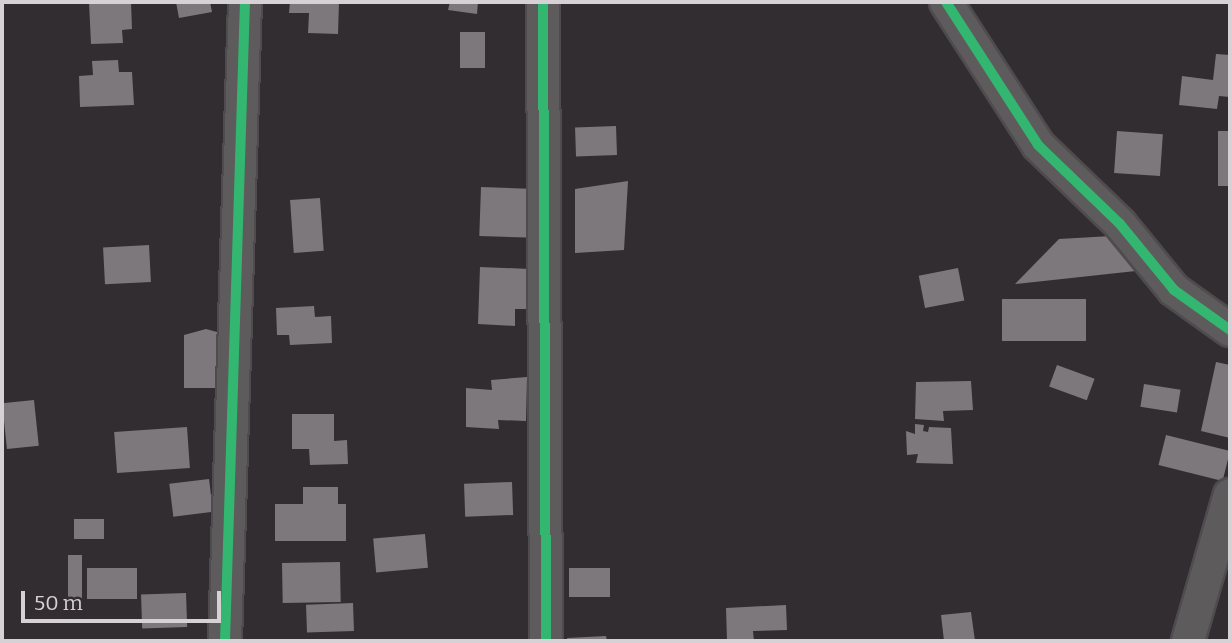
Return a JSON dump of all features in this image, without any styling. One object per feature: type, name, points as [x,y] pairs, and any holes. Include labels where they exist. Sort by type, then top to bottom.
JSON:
[{"type":"street","points":[[225,641],[245,2]]},
{"type":"street","points":[[543,2],[546,641]]},
{"type":"street","points":[[946,2],[1038,145],[1120,224],[1174,290],[1230,330]]},
{"type":"street","points":[[1188,641],[1230,495]]},
{"type":"building","points":[[89,2],[131,2],[132,29],[122,30],[123,43],[91,44]]},
{"type":"building","points":[[176,2],[210,2],[212,12],[179,18]]},
{"type":"building","points":[[290,2],[339,2],[338,34],[308,33],[309,13],[289,13]]},
{"type":"building","points":[[450,2],[478,2],[477,14],[448,10]]},
{"type":"building","points":[[460,32],[485,32],[485,68],[460,68]]},
{"type":"building","points":[[1216,54],[1230,55],[1230,97],[1219,96],[1217,109],[1179,105],[1182,76],[1213,80]]},
{"type":"building","points":[[118,60],[119,72],[132,72],[134,105],[80,107],[79,76],[93,75],[92,61]]},
{"type":"building","points":[[616,126],[617,155],[576,156],[575,127]]},
{"type":"building","points":[[1117,131],[1163,134],[1160,176],[1114,173]]},
{"type":"building","points":[[1218,131],[1230,131],[1230,186],[1218,186]]},
{"type":"building","points":[[628,181],[624,250],[575,253],[575,189]]},
{"type":"building","points":[[481,187],[528,189],[526,238],[479,236]]},
{"type":"building","points":[[320,198],[324,251],[294,253],[290,200]]},
{"type":"building","points":[[1111,236],[1145,270],[1015,284],[1059,239]]},
{"type":"building","points":[[149,245],[151,282],[105,284],[103,247]]},
{"type":"building","points":[[480,267],[530,269],[528,309],[515,309],[515,326],[478,324]]},
{"type":"building","points":[[958,268],[964,300],[925,308],[919,276]]},
{"type":"building","points":[[1002,299],[1086,299],[1086,341],[1002,341]]},
{"type":"building","points":[[314,306],[315,317],[331,316],[332,343],[290,345],[289,335],[277,335],[276,308]]},
{"type":"building","points":[[206,329],[228,335],[228,388],[184,388],[184,335]]},
{"type":"building","points":[[1216,362],[1230,365],[1230,438],[1201,431]]},
{"type":"building","points":[[1057,365],[1095,379],[1087,400],[1049,387]]},
{"type":"building","points":[[527,377],[526,421],[498,420],[499,429],[466,427],[466,388],[492,390],[491,380]]},
{"type":"building","points":[[971,381],[973,410],[943,411],[944,421],[915,419],[916,382]]},
{"type":"building","points":[[1144,384],[1181,390],[1177,413],[1140,407]]},
{"type":"building","points":[[34,400],[39,446],[7,449],[2,403]]},
{"type":"building","points":[[292,414],[334,414],[334,441],[347,440],[348,464],[310,465],[309,449],[292,449]]},
{"type":"building","points":[[915,424],[924,425],[923,431],[928,432],[929,427],[951,428],[953,464],[916,463],[918,454],[907,455],[906,431],[915,434]]},
{"type":"building","points":[[187,427],[190,468],[117,473],[114,432]]},
{"type":"building","points":[[1166,435],[1230,451],[1223,481],[1159,465]]},
{"type":"building","points":[[209,479],[213,512],[173,517],[169,484]]},
{"type":"building","points":[[512,482],[513,515],[465,517],[464,484]]},
{"type":"building","points":[[303,487],[338,487],[338,504],[346,504],[346,541],[275,541],[275,504],[303,504]]},
{"type":"building","points":[[74,519],[104,519],[104,539],[74,539]]},
{"type":"building","points":[[425,534],[428,568],[376,572],[373,539]]},
{"type":"building","points":[[68,555],[82,555],[82,608],[68,608]]},
{"type":"building","points":[[340,562],[341,602],[283,603],[282,563]]},
{"type":"building","points":[[87,568],[137,568],[137,599],[87,599]]},
{"type":"building","points":[[569,568],[610,568],[610,597],[569,597]]},
{"type":"building","points":[[186,593],[187,627],[142,629],[141,595]]},
{"type":"building","points":[[353,603],[354,631],[307,633],[306,605]]},
{"type":"building","points":[[786,605],[787,630],[753,631],[754,641],[727,641],[726,608]]},
{"type":"building","points":[[971,612],[975,641],[944,641],[941,615]]},
{"type":"building","points":[[606,636],[607,641],[567,641],[567,638]]},
{"type":"cycle path","points":[[225,641],[245,2]]},
{"type":"cycle path","points":[[543,2],[546,641]]},
{"type":"cycle path","points":[[946,2],[1038,145],[1120,224],[1174,290],[1230,330]]}]
